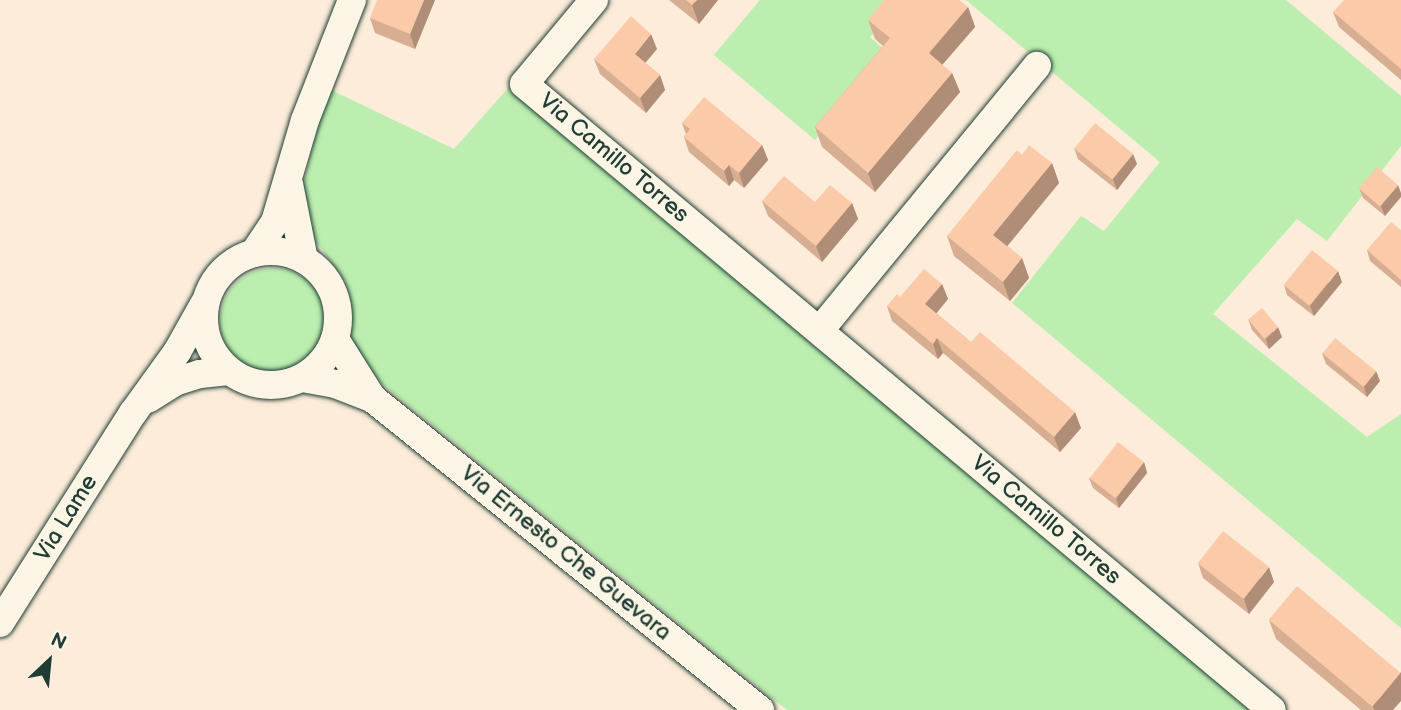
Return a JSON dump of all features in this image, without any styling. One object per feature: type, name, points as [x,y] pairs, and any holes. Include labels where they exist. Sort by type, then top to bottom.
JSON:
[{"type":"street","points":[[254,253],[281,252],[304,260],[323,275],[336,300],[338,324],[335,339],[321,364],[302,378],[269,386],[243,379],[229,371],[208,342],[204,321],[206,301],[213,283],[226,268],[254,253],[272,230],[289,184],[305,120],[352,0]]},
{"type":"street","name":"Via Camillo Torres","points":[[594,0],[524,84],[1272,710]]},
{"type":"street","points":[[820,330],[1037,66]]},
{"type":"street","points":[[289,184],[304,260]]},
{"type":"street","name":"Via Lame","points":[[0,623],[133,413],[177,352],[206,301]]},
{"type":"street","name":"Via Ernesto Che Guevara","points":[[335,339],[372,398]]},
{"type":"street","name":"Via Lame","points":[[133,413],[155,393],[177,381],[229,371]]},
{"type":"street","name":"Via Ernesto Che Guevara","points":[[302,378],[335,384],[372,398],[760,710]]},
{"type":"green space","points":[[760,0],[901,0],[870,37],[887,52],[815,140],[714,55]]},
{"type":"green space","points":[[966,0],[1286,0],[1401,96],[1401,146],[1327,241],[1297,219],[1213,314],[1367,437],[1401,414],[1401,628],[1012,303],[1081,216],[1104,231],[1160,162]]},
{"type":"green space","points":[[510,86],[1260,710],[787,710],[382,384],[356,353],[348,332],[350,308],[345,281],[306,228],[303,187],[327,88],[454,149]]},
{"type":"green space","points":[[273,268],[293,272],[311,283],[322,301],[326,321],[322,341],[311,359],[293,370],[273,374],[253,370],[235,359],[224,341],[220,321],[224,301],[235,283],[253,272]]},
{"type":"building","points":[[377,0],[424,0],[410,34],[370,18]]},
{"type":"building","points":[[884,0],[959,0],[968,7],[929,53],[952,73],[868,173],[815,127],[890,38],[868,20]]},
{"type":"building","points":[[1344,0],[1401,0],[1401,69],[1333,12]]},
{"type":"building","points":[[631,16],[651,34],[635,54],[660,75],[640,98],[594,59]]},
{"type":"building","points":[[704,97],[762,145],[739,173],[729,165],[724,171],[684,137],[690,129],[682,123]]},
{"type":"building","points":[[1095,123],[1133,154],[1112,179],[1074,149]]},
{"type":"building","points":[[1029,145],[1052,163],[993,235],[1022,258],[1003,282],[947,236],[1017,150],[1022,155]]},
{"type":"building","points":[[1377,167],[1398,185],[1380,207],[1359,188]]},
{"type":"building","points":[[784,176],[815,202],[830,185],[852,203],[816,246],[762,201]]},
{"type":"building","points":[[1391,222],[1401,230],[1401,280],[1367,250]]},
{"type":"building","points":[[1312,250],[1338,271],[1309,306],[1284,285]]},
{"type":"building","points":[[924,269],[942,284],[925,304],[971,342],[980,332],[1075,412],[1054,437],[937,338],[933,344],[887,306],[897,294],[900,297]]},
{"type":"building","points":[[1262,308],[1278,327],[1264,339],[1248,320]]},
{"type":"building","points":[[1335,338],[1376,371],[1364,387],[1322,354]]},
{"type":"building","points":[[1118,442],[1144,462],[1116,499],[1090,478]]},
{"type":"building","points":[[1223,531],[1269,567],[1243,599],[1198,563]]},
{"type":"building","points":[[1297,586],[1400,673],[1372,706],[1269,620]]}]
